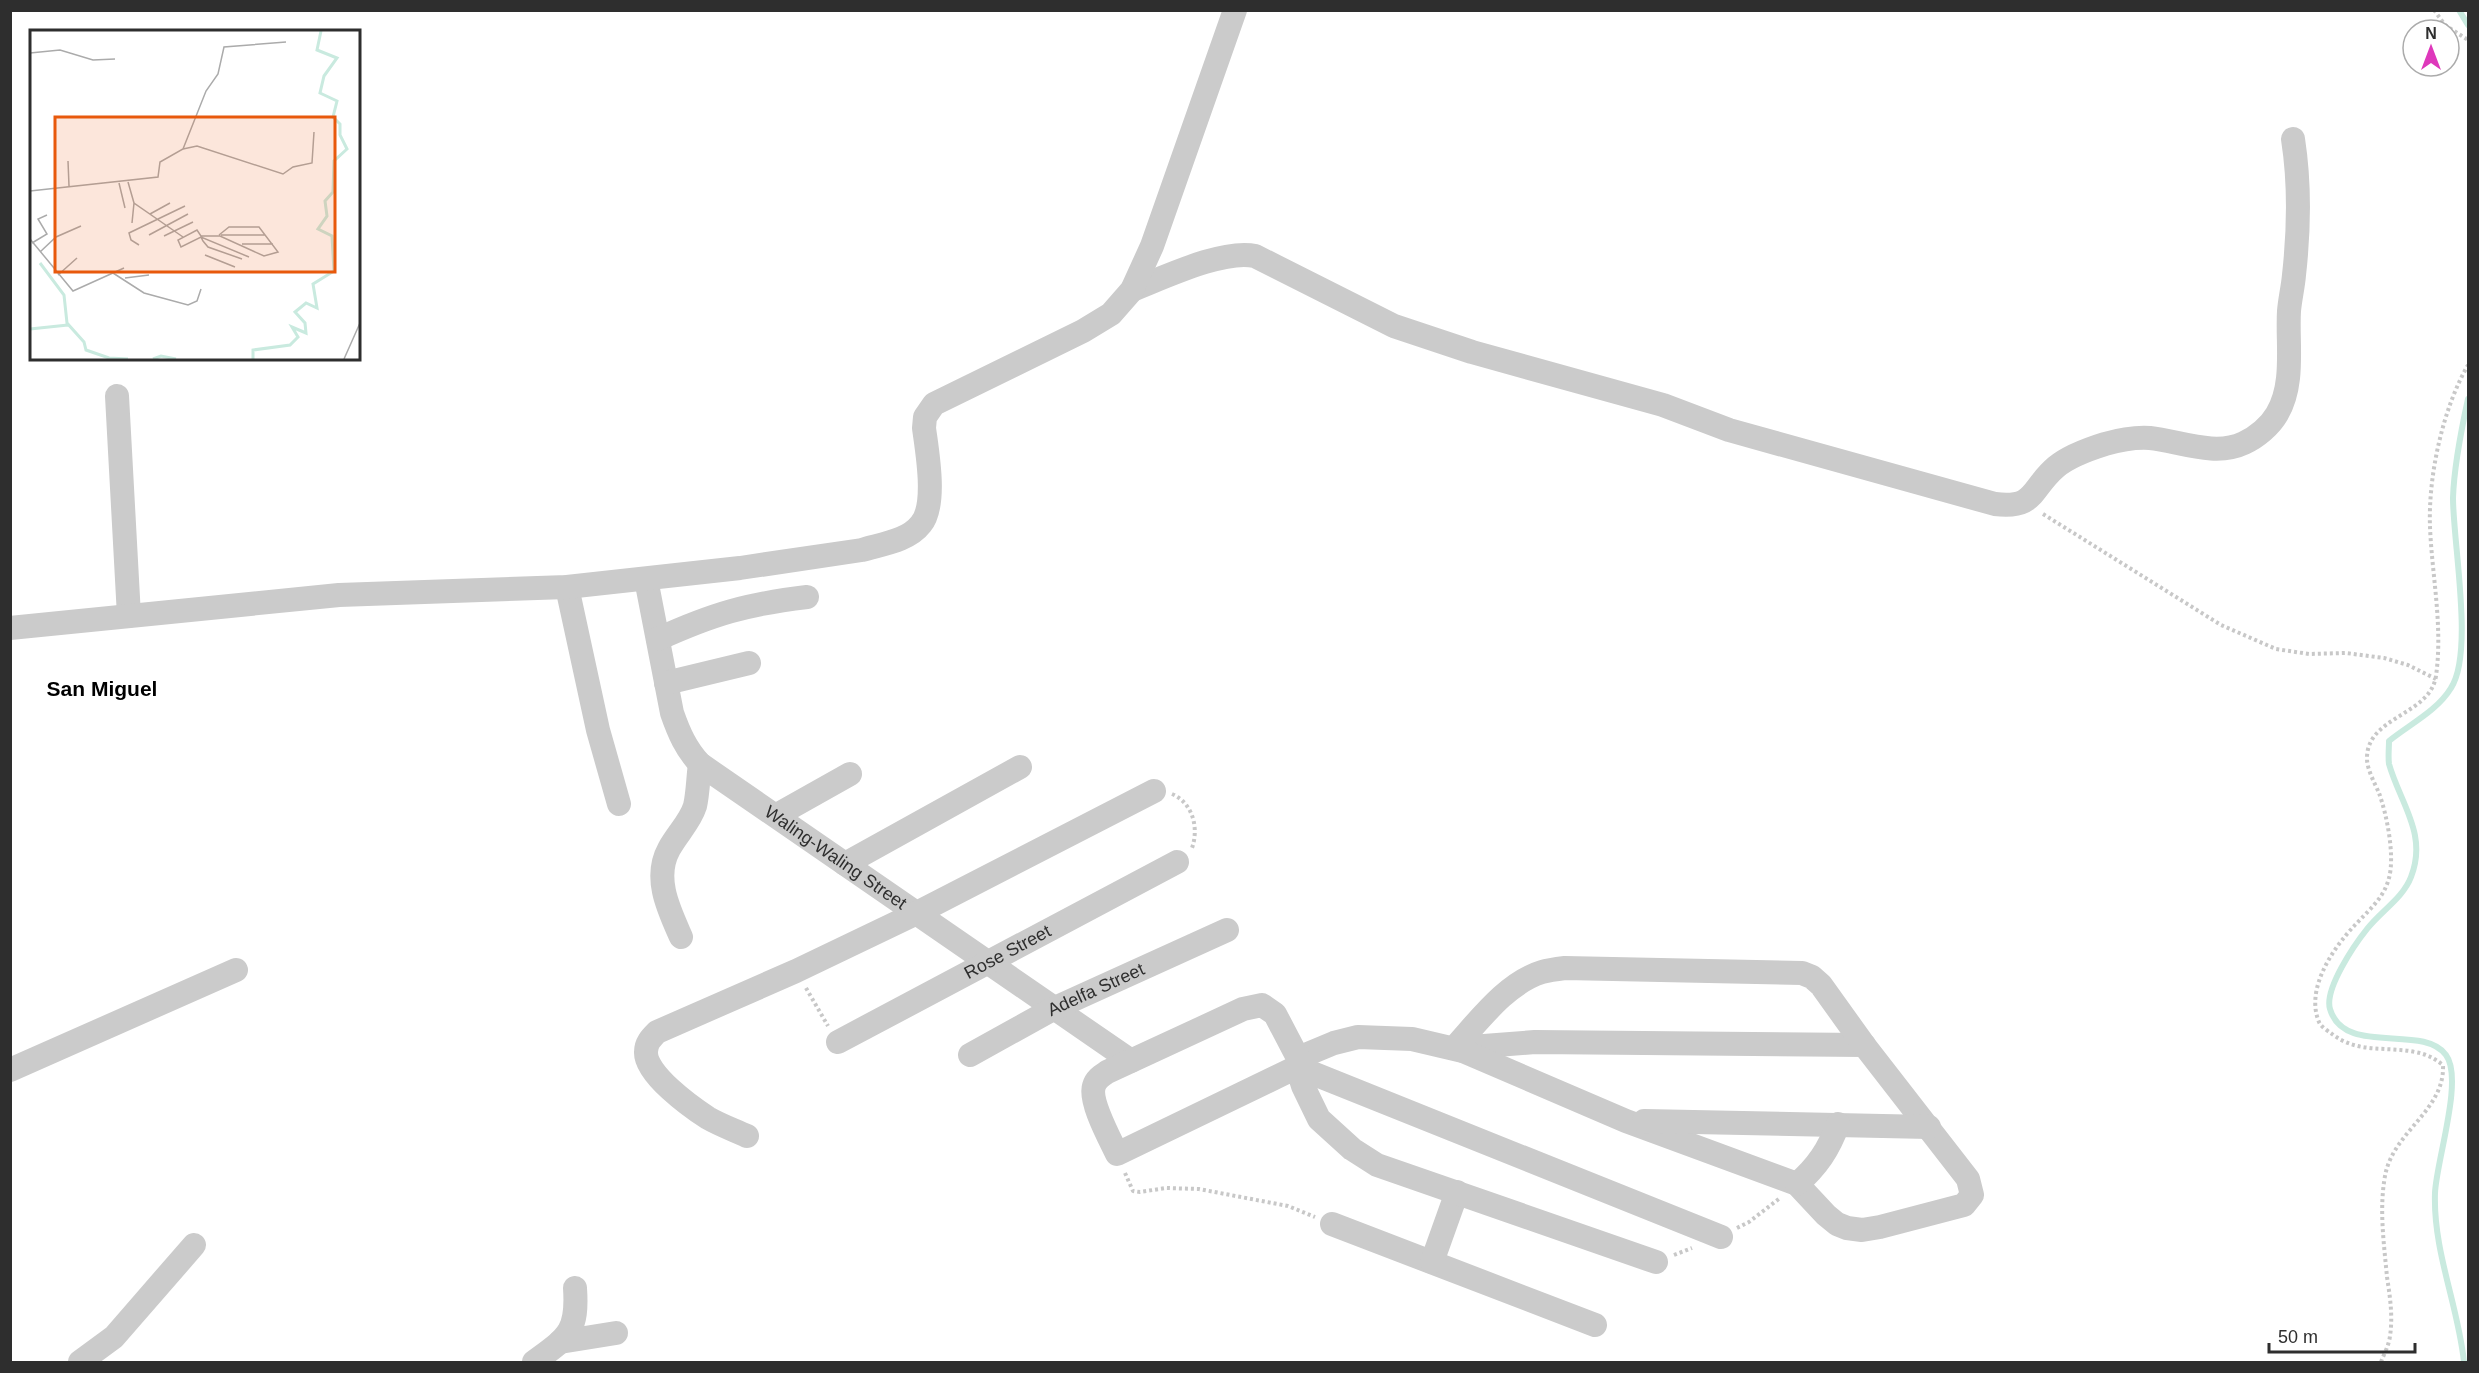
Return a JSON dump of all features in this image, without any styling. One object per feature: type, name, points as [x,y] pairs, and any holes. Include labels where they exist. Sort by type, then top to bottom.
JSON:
[{"type":"street","points":[[10,628],[339,595],[567,587],[646,579],[862,550],[896,540],[910,533],[922,523],[930,500],[924,428],[925,417],[934,404],[1083,331],[1112,314],[1132,290],[1152,246],[1235,10]]},
{"type":"street","points":[[1132,290],[1216,259],[1245,254],[1255,256],[1394,326],[1472,352],[1663,405],[1729,430],[1931,487],[1995,504],[2016,505],[2024,502],[2056,467],[2075,456],[2105,444],[2127,439],[2150,438],[2216,448],[2242,444],[2265,430],[2278,413],[2284,395],[2289,361],[2289,310],[2298,226],[2298,169],[2293,139]]},
{"type":"street","points":[[117,396],[129,616]]},
{"type":"street","name":"Waling-Waling Street","points":[[646,579],[666,683],[679,734],[689,752],[700,764],[1131,1061]]},
{"type":"street","points":[[567,587],[598,730],[619,804]]},
{"type":"street","points":[[658,639],[729,610],[759,603],[807,597]]},
{"type":"street","points":[[666,683],[749,663]]},
{"type":"street","points":[[681,937],[668,909],[663,888],[662,867],[668,850],[695,806],[700,764]]},
{"type":"street","points":[[845,864],[1020,767]]},
{"type":"street","points":[[777,816],[850,774]]},
{"type":"street","points":[[747,1136],[710,1119],[673,1092],[649,1064],[645,1053],[648,1042],[657,1032],[796,971],[917,913],[1154,791]]},
{"type":"street","name":"Rose Street","points":[[838,1042],[1177,862]]},
{"type":"street","name":"Adelfa Street","points":[[970,1055],[1053,1009],[1227,930]]},
{"type":"street","points":[[1459,1049],[1498,1001],[1521,982],[1541,972],[1565,968],[1802,973],[1812,977],[1821,985],[1864,1045],[1968,1179],[1972,1195],[1964,1205],[1880,1227],[1862,1230],[1847,1228],[1837,1224],[1826,1215],[1797,1184],[1626,1120],[1459,1049],[1412,1039],[1358,1037],[1334,1043],[1297,1063],[1117,1154],[1097,1109],[1093,1088],[1097,1079],[1131,1061],[1244,1009],[1262,1005],[1275,1014],[1297,1063],[1310,1103],[1320,1119],[1352,1149],[1377,1165],[1656,1262]]},
{"type":"street","points":[[10,1070],[236,970]]},
{"type":"street","points":[[1459,1049],[1535,1042],[1864,1045]]},
{"type":"street","points":[[1297,1063],[1721,1237]]},
{"type":"street","points":[[1626,1120],[1929,1127]]},
{"type":"street","points":[[1797,1184],[1823,1157],[1838,1124]]},
{"type":"street","points":[[1432,1262],[1457,1192]]},
{"type":"street","points":[[1332,1224],[1596,1325]]},
{"type":"street","points":[[80,1362],[114,1337],[194,1245]]},
{"type":"street","points":[[534,1362],[560,1342],[574,1323],[575,1288]]},
{"type":"street","points":[[560,1342],[616,1333]]},
{"type":"path","points":[[2434,10],[2445,25],[2469,40]]},
{"type":"path","points":[[2381,1362],[2390,1338],[2392,1307],[2382,1219],[2385,1176],[2391,1154],[2438,1094],[2444,1079],[2444,1065],[2431,1056],[2413,1052],[2357,1048],[2337,1038],[2320,1024],[2316,1010],[2317,990],[2321,974],[2353,927],[2385,892],[2390,875],[2392,858],[2382,802],[2367,760],[2371,742],[2378,731],[2414,707],[2427,695],[2436,679],[2439,632],[2430,524],[2435,464],[2453,395],[2469,365]]},
{"type":"path","points":[[2024,502],[2221,625],[2276,649],[2310,654],[2346,653],[2384,658],[2408,665],[2436,679]]},
{"type":"path","points":[[1154,791],[1168,792],[1181,798],[1192,815],[1196,832],[1193,847],[1177,862]]},
{"type":"path","points":[[796,971],[838,1042]]},
{"type":"path","points":[[1117,1154],[1133,1191],[1166,1188],[1199,1189],[1288,1206],[1332,1224]]},
{"type":"waterway","points":[[2459,10],[2468,25]]},
{"type":"waterway","points":[[2464,1362],[2435,1215],[2436,1179],[2451,1101],[2451,1067],[2446,1055],[2435,1046],[2420,1041],[2367,1036],[2351,1032],[2338,1023],[2330,1009],[2329,1000],[2336,979],[2348,956],[2367,929],[2403,891],[2411,877],[2415,861],[2414,833],[2389,764],[2389,741],[2438,704],[2451,688],[2458,672],[2462,624],[2453,498],[2456,461],[2468,399]]},
{"type":"district","name":"San Miguel","points":[[102,689]]}]
